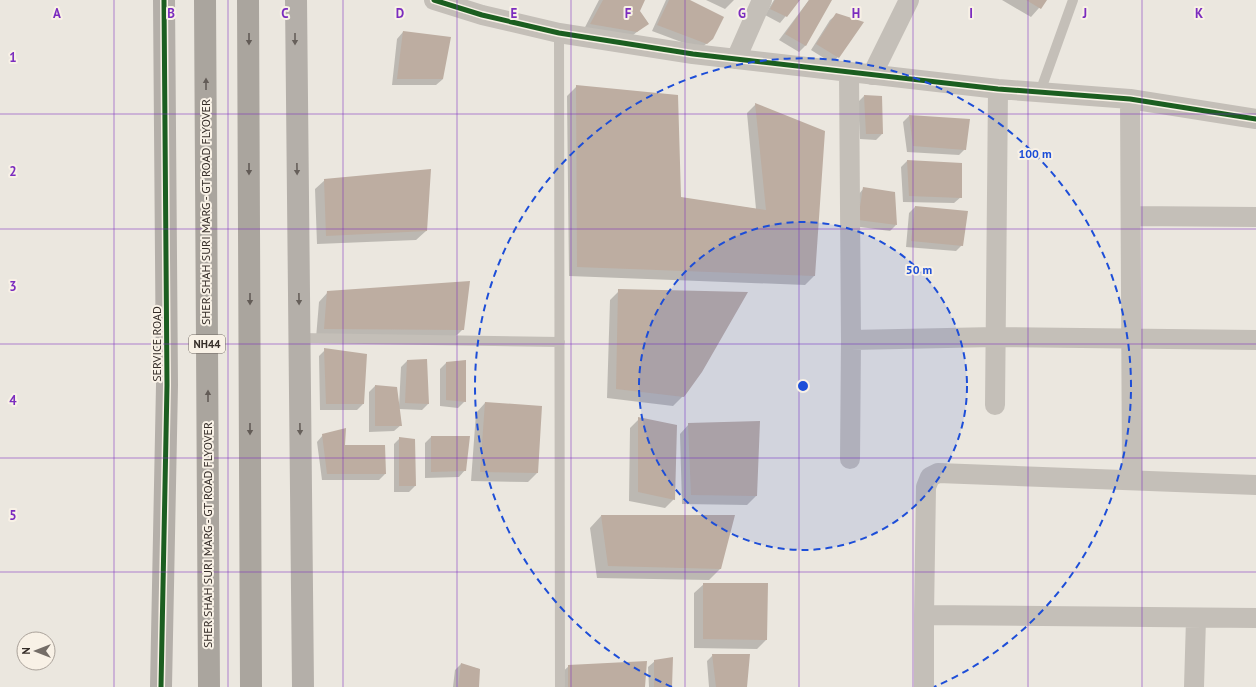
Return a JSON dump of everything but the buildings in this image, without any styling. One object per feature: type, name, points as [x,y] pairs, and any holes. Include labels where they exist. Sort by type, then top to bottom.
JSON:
[{"type":"highway","name":"SHER SHAH SURI MARG - GT ROAD FLYOVER","points":[[205,0],[209,687]]},
{"type":"highway","points":[[248,0],[251,687]]},
{"type":"street","name":"SERVICE ROAD","points":[[161,687],[167,385],[164,0]]},
{"type":"street","points":[[296,0],[303,687]]},
{"type":"street","points":[[434,0],[482,15],[559,33],[736,59],[998,89],[1130,99],[1256,119]]},
{"type":"street","points":[[736,59],[762,0]]},
{"type":"street","points":[[872,75],[909,0]]},
{"type":"street","points":[[849,72],[851,340],[850,459]]},
{"type":"street","points":[[995,405],[998,89]]},
{"type":"street","points":[[1130,99],[1132,216],[1132,480]]},
{"type":"street","points":[[1132,216],[1256,217]]},
{"type":"street","points":[[851,340],[995,338],[1256,340]]},
{"type":"street","points":[[924,687],[926,487],[930,477],[938,473],[1256,485]]},
{"type":"street","points":[[924,615],[1196,619],[1256,618]]},
{"type":"street","points":[[1194,687],[1196,619]]},
{"type":"lane","points":[[1040,92],[1073,0]]},
{"type":"lane","points":[[559,33],[560,687]]},
{"type":"lane","points":[[299,338],[560,342]]},
{"type":"cycle path","points":[[161,687],[167,385],[164,0]]},
{"type":"cycle path","points":[[434,0],[482,15],[559,33],[693,54],[998,89],[1130,99],[1256,119]]}]
